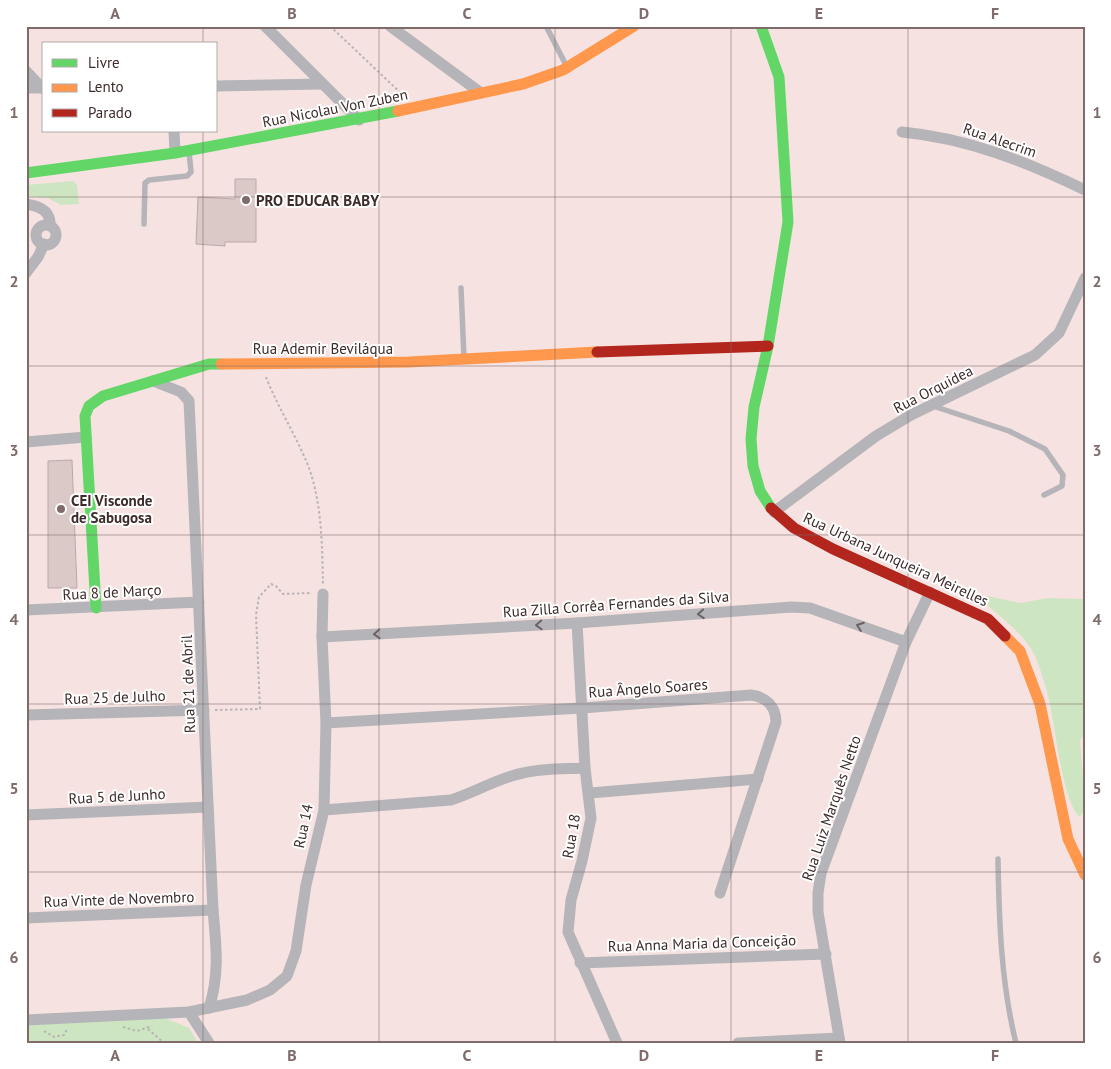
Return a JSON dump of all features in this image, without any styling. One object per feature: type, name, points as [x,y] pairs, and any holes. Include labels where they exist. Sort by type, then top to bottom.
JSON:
[{"type":"street","points":[[265,26],[359,120]]},
{"type":"street","points":[[390,26],[481,93]]},
{"type":"street","name":"Rua Nicolau Von Zuben","points":[[26,173],[188,151],[359,120],[523,84],[567,68],[634,26]]},
{"type":"street","name":"Rua Urbana Junqueira Meirelles","points":[[761,26],[780,77],[788,190],[787,230],[768,346],[754,407],[751,439],[753,466],[760,491],[774,512],[794,528],[833,549],[988,620],[1020,651],[1040,704],[1068,839],[1085,875]]},
{"type":"street","points":[[26,71],[42,87]]},
{"type":"street","points":[[218,86],[322,84]]},
{"type":"street","points":[[26,88],[42,88]]},
{"type":"street","points":[[174,132],[175,153]]},
{"type":"street","name":"Rua Alecrim","points":[[902,132],[934,135],[989,150],[1085,190]]},
{"type":"street","points":[[26,204],[35,205],[45,210],[48,214],[50,226],[56,233],[55,239],[50,244],[44,244],[32,230],[50,226]]},
{"type":"street","points":[[26,273],[38,257],[44,244]]},
{"type":"street","name":"Rua Orquidea","points":[[774,512],[876,436],[932,405],[1035,355],[1059,333],[1085,278]]},
{"type":"street","name":"Rua Ademir Beviláqua","points":[[96,608],[86,411],[96,400],[209,364],[409,362],[552,353],[768,346]]},
{"type":"street","name":"Rua 21 de Abril","points":[[153,381],[182,392],[189,401],[200,602],[213,910],[218,967],[216,987],[209,1008]]},
{"type":"street","points":[[26,442],[86,437]]},
{"type":"street","name":"Rua 14","points":[[26,1020],[189,1012],[255,996],[270,990],[287,976],[296,951],[306,885],[324,810],[326,723],[319,591]]},
{"type":"street","name":"Rua Luiz Marquês Netto","points":[[839,1040],[818,912],[821,873],[906,642],[930,592]]},
{"type":"street","name":"Rua 8 de Março","points":[[26,610],[200,602]]},
{"type":"street","name":"Rua Zilla Corrêa Fernandes da Silva","points":[[322,637],[577,623],[791,607],[810,608],[906,642]]},
{"type":"street","name":"Rua 18","points":[[577,623],[585,768],[590,793],[591,818],[588,837],[567,916],[568,932],[616,1043]]},
{"type":"street","name":"Rua Ângelo Soares","points":[[326,723],[582,708],[751,695],[765,698],[771,705],[776,722],[720,893]]},
{"type":"street","name":"Rua 25 de Julho","points":[[26,715],[204,710]]},
{"type":"street","points":[[324,810],[451,800],[471,794],[502,779],[525,772],[585,768]]},
{"type":"street","points":[[590,793],[758,779]]},
{"type":"street","name":"Rua 5 de Junho","points":[[26,815],[208,807]]},
{"type":"street","name":"Rua Vinte de Novembro","points":[[26,918],[213,910]]},
{"type":"street","name":"Rua Anna Maria da Conceição","points":[[580,963],[826,954]]},
{"type":"street","points":[[189,1012],[209,1043]]},
{"type":"street","points":[[738,1043],[839,1040]]},
{"type":"lane","points":[[546,26],[567,68]]},
{"type":"lane","points":[[144,224],[145,183],[150,180],[187,176],[191,172],[188,151]]},
{"type":"lane","points":[[461,288],[464,358]]},
{"type":"lane","points":[[932,405],[1009,431],[1045,449],[1063,475],[1062,486],[1044,495]]},
{"type":"lane","points":[[998,859],[999,918],[1004,967],[1016,1043]]},
{"type":"path","points":[[330,26],[417,108]]},
{"type":"path","points":[[204,710],[260,709],[256,615],[260,597],[271,584],[288,595],[319,591],[323,587],[322,543],[316,497],[305,457],[276,402],[261,363]]},
{"type":"path","points":[[148,1029],[164,1043]]},
{"type":"green space","points":[[73,181],[77,185],[79,204],[61,205],[48,198],[26,196],[26,185]]},
{"type":"green space","points":[[987,596],[1021,603],[1047,598],[1085,599],[1085,732],[1080,741],[1085,804],[1080,817],[1068,796],[1051,708],[1035,656],[1024,639],[980,599]]},
{"type":"green space","points":[[160,1016],[189,1028],[198,1043],[26,1043],[26,1024]]},
{"type":"building","points":[[235,179],[256,179],[256,242],[225,242],[225,246],[196,244],[198,197],[235,199]]},
{"type":"building","points":[[72,460],[77,588],[48,588],[48,461]]},
{"type":"traffic: fast","points":[[761,26],[779,77],[788,222],[768,346],[754,407],[751,439],[753,466],[760,491],[771,508]]},
{"type":"traffic: fast","points":[[26,173],[175,153],[398,111]]},
{"type":"traffic: fast","points":[[96,608],[85,416],[89,406],[103,396],[209,364],[221,364]]},
{"type":"traffic: slow","points":[[398,111],[523,84],[563,70],[634,26]]},
{"type":"traffic: slow","points":[[221,364],[409,362],[597,352]]},
{"type":"traffic: slow","points":[[1005,636],[1020,651],[1040,704],[1068,839],[1085,875]]},
{"type":"traffic: jam","points":[[597,352],[768,346]]},
{"type":"traffic: jam","points":[[771,508],[794,528],[833,549],[988,619],[1005,636]]},
{"type":"place","name":"PRO EDUCAR BABY","points":[[246,200]]},
{"type":"place","name":"CEI Visconde de Sabugosa","points":[[61,509]]}]
